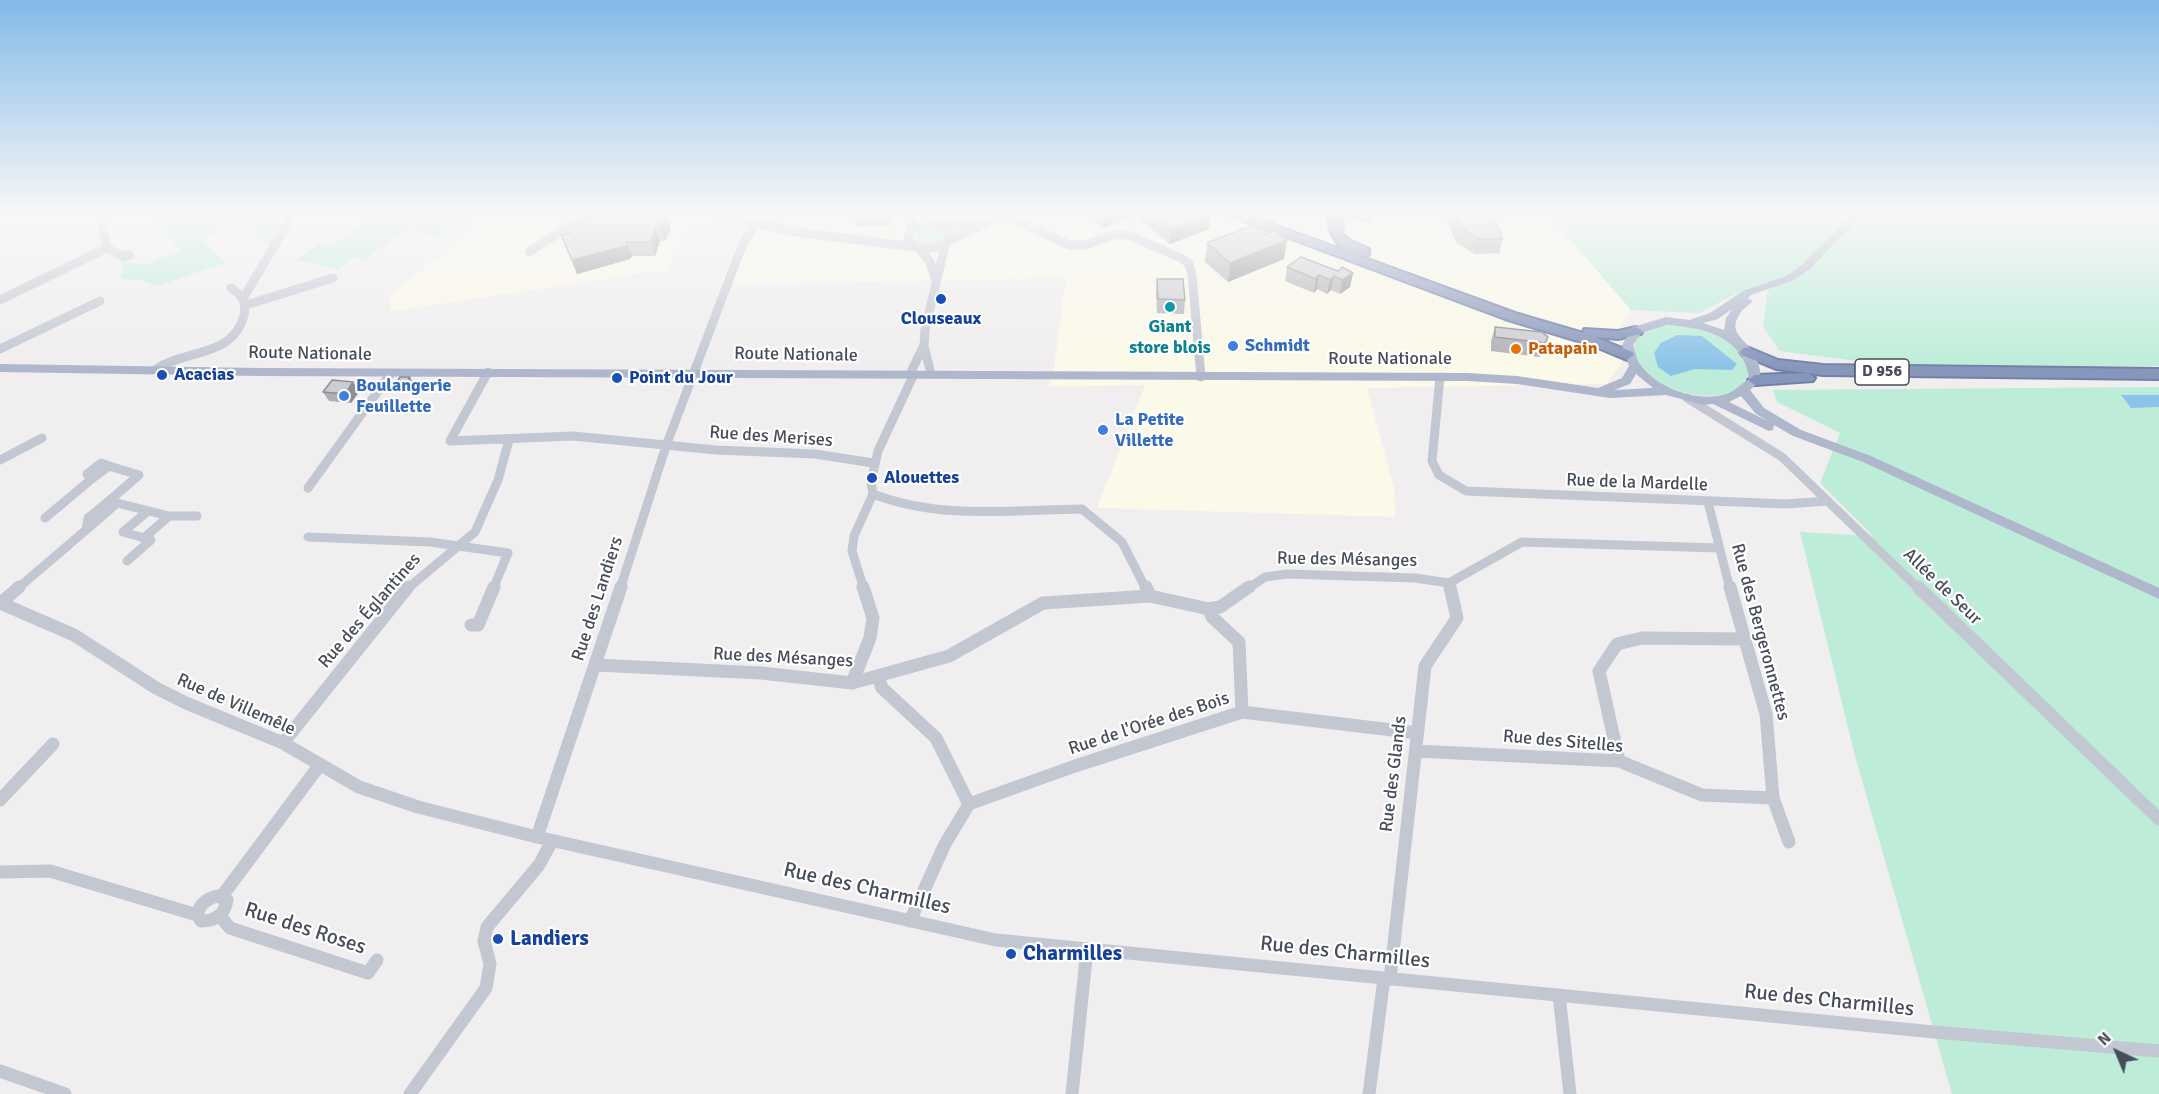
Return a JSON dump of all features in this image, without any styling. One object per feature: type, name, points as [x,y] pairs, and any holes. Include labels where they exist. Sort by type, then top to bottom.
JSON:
[{"type":"highway","points":[[1371,265],[1510,316],[1596,342],[1627,355]]},
{"type":"highway","points":[[1389,265],[1577,329],[1607,335],[1636,331]]},
{"type":"highway","name":"D 956","points":[[1747,352],[1789,367],[1823,370],[2159,374]]},
{"type":"highway","name":"D 956","points":[[1755,380],[1803,378],[2159,381]]},
{"type":"main road","points":[[1732,339],[1729,323],[1734,312],[1808,265]]},
{"type":"main road","points":[[1691,323],[1714,316],[1747,294],[1769,288]]},
{"type":"main road","points":[[1716,401],[1745,392],[1755,380],[1753,362],[1747,352],[1732,339],[1706,326],[1691,323],[1655,322],[1636,331],[1627,344],[1627,355],[1634,368],[1648,381],[1687,398],[1716,401],[1812,448],[1886,469]]},
{"type":"main road","name":"Route Nationale","points":[[0,368],[391,373],[696,372],[1440,377],[1517,380],[1610,394],[1667,391]]},
{"type":"main road","points":[[1592,391],[1618,385],[1632,376],[1634,368]]},
{"type":"main road","points":[[1745,392],[1753,404],[1777,423],[1814,441],[1867,459],[2159,594]]},
{"type":"street","points":[[0,300],[72,265]]},
{"type":"street","points":[[156,369],[174,359],[212,351],[232,340],[240,329],[245,301],[265,265]]},
{"type":"street","name":"Rue des Landiers","points":[[537,837],[596,665],[666,446],[696,372],[735,265]]},
{"type":"street","points":[[931,265],[934,278]]},
{"type":"street","points":[[939,265],[934,278],[924,345],[873,463],[869,485],[873,494],[886,501],[951,510],[1082,509],[1122,542],[1150,596]]},
{"type":"street","points":[[1189,265],[1201,377]]},
{"type":"street","points":[[245,301],[333,278]]},
{"type":"street","points":[[231,288],[245,301]]},
{"type":"street","points":[[0,350],[83,307],[100,302]]},
{"type":"street","points":[[924,345],[931,364],[930,374]]},
{"type":"street","name":"Rue des Merises","points":[[488,372],[450,441],[573,436],[666,446],[816,454],[873,463]]},
{"type":"street","points":[[308,488],[369,407],[391,373]]},
{"type":"street","name":"Rue de la Mardelle","points":[[1440,377],[1432,462],[1435,471],[1447,482],[1466,491],[1708,502],[1786,504],[1827,501]]},
{"type":"street","name":"Allée de Seur","points":[[1687,398],[1782,458],[2159,819]]},
{"type":"street","points":[[0,460],[42,438]]},
{"type":"street","name":"Rue des Églantines","points":[[283,743],[412,583],[475,532],[498,480],[509,440]]},
{"type":"street","points":[[0,603],[86,531],[139,475],[100,463],[87,474],[94,477],[45,518]]},
{"type":"street","points":[[852,683],[870,638],[873,618],[852,551],[854,536],[873,494]]},
{"type":"street","points":[[114,502],[169,516],[197,516]]},
{"type":"street","name":"Rue des Bergeronnettes","points":[[1708,502],[1743,639],[1766,714],[1773,798],[1789,842]]},
{"type":"street","points":[[127,561],[151,540],[123,532],[148,511]]},
{"type":"street","points":[[144,538],[169,516]]},
{"type":"street","points":[[308,537],[430,542],[454,548],[508,553],[478,626],[471,625]]},
{"type":"street","points":[[1449,583],[1522,542],[1719,548]]},
{"type":"street","name":"Rue des Mésanges","points":[[596,665],[761,673],[852,683],[949,656],[1043,603],[1150,596],[1209,609],[1220,607],[1265,578],[1287,574],[1415,578],[1449,583]]},
{"type":"street","name":"Rue des Glands","points":[[1369,1094],[1387,978],[1425,666],[1457,618],[1449,583]]},
{"type":"street","name":"Rue de Villemêle","points":[[0,603],[74,636],[156,688],[186,703],[283,743],[319,766],[359,787],[418,807],[537,837]]},
{"type":"street","points":[[1209,609],[1212,617],[1239,642],[1242,712]]},
{"type":"street","points":[[1618,761],[1599,671],[1617,644],[1642,639],[1743,639]]},
{"type":"street","points":[[878,677],[882,688],[936,738],[969,804],[945,843],[910,921]]},
{"type":"street","name":"Rue de l'Orée des Bois","points":[[969,804],[1075,766],[1242,712],[1417,733]]},
{"type":"street","points":[[0,800],[19,775],[29,770],[54,744]]},
{"type":"street","name":"Rue des Sitelles","points":[[1416,751],[1618,761],[1702,795],[1773,798]]},
{"type":"street","points":[[197,915],[203,903],[212,897],[222,896],[319,766]]},
{"type":"street","name":"Rue des Charmilles","points":[[537,837],[996,939],[1934,1032],[2159,1051]]},
{"type":"street","points":[[410,1094],[486,988],[490,964],[484,942],[487,927],[539,865],[552,841]]},
{"type":"street","points":[[0,872],[50,872],[197,915],[205,922],[220,916],[228,904],[222,896]]},
{"type":"street","name":"Rue des Roses","points":[[220,916],[230,928],[368,972],[377,960]]},
{"type":"street","points":[[1072,1094],[1087,949]]},
{"type":"street","points":[[1559,995],[1570,1094]]},
{"type":"street","points":[[0,1071],[65,1094]]},
{"type":"shaded area","points":[[428,265],[668,265],[665,270],[392,311],[388,297]]},
{"type":"shaded area","points":[[729,265],[1592,265],[1631,310],[1617,331],[1622,363],[1606,384],[1367,388],[1394,487],[1395,517],[1097,508],[1145,385],[1048,387],[1054,367],[1066,278],[721,285]]},
{"type":"green space","points":[[123,265],[220,265],[156,286],[141,280],[121,279]]},
{"type":"green space","points":[[320,265],[343,265],[338,269]]},
{"type":"green space","points":[[1592,265],[2159,265],[2159,366],[1910,368],[1780,351],[1763,327],[1768,288],[1736,294],[1699,313],[1631,310]]},
{"type":"green space","points":[[1677,325],[1698,329],[1722,338],[1741,352],[1748,372],[1742,385],[1729,393],[1714,396],[1699,395],[1682,392],[1653,379],[1636,358],[1634,349],[1636,342],[1640,336],[1653,329]]},
{"type":"green space","points":[[2159,387],[2159,1094],[1952,1094],[1855,756],[1800,532],[1873,536],[1820,483],[1840,433],[1777,402],[1773,390]]},
{"type":"water","points":[[1677,335],[1702,336],[1737,364],[1732,370],[1695,369],[1671,376],[1658,367],[1654,353],[1661,343]]},
{"type":"water","points":[[2121,395],[2159,395],[2159,407],[2131,408]]},
{"type":"building","points":[[1322,265],[1338,271],[1342,267],[1353,273],[1342,280],[1334,276],[1330,280],[1319,275],[1316,279],[1287,267]]},
{"type":"building","points":[[1157,279],[1183,279],[1185,300],[1158,299]]},
{"type":"building","points":[[1495,327],[1542,332],[1548,337],[1545,343],[1495,337]]},
{"type":"building","points":[[400,377],[410,377],[405,385],[395,385]]},
{"type":"building","points":[[332,380],[353,382],[345,394],[323,392]]},
{"type":"place","name":"Clouseaux","points":[[941,299]]},
{"type":"place","name":"Giant store blois","points":[[1170,307]]},
{"type":"place","name":"Schmidt","points":[[1233,346]]},
{"type":"place","name":"Patapain","points":[[1516,349]]},
{"type":"place","name":"Acacias","points":[[162,375]]},
{"type":"place","name":"Point du Jour","points":[[617,378]]},
{"type":"place","name":"Boulangerie Feuillette","points":[[344,396]]},
{"type":"place","name":"La Petite Villette","points":[[1103,430]]},
{"type":"place","name":"Alouettes","points":[[872,478]]},
{"type":"place","name":"Landiers","points":[[498,939]]},
{"type":"place","name":"Charmilles","points":[[1011,954]]}]
